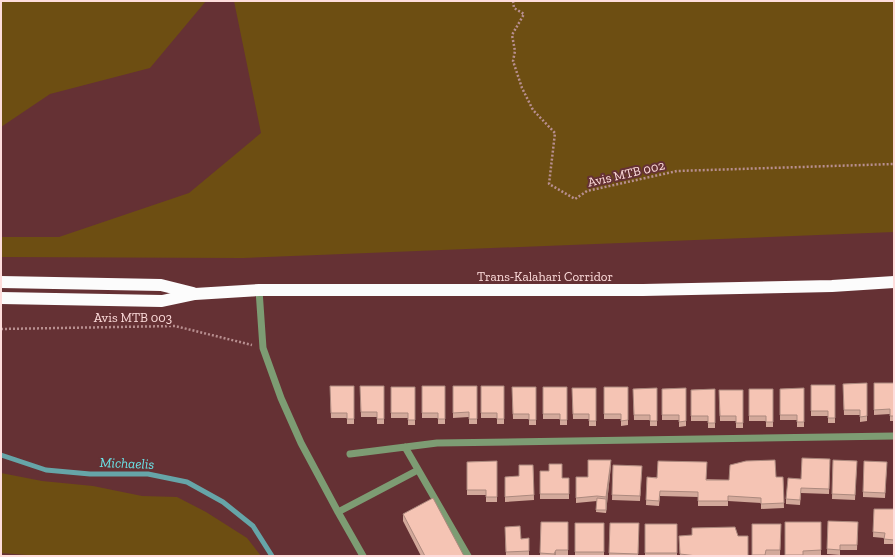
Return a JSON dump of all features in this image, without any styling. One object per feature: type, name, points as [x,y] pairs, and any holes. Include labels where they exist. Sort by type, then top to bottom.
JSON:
[{"type":"highway","points":[[1,282],[161,285],[195,294]]},
{"type":"highway","name":"Trans-Kalahari Corridor","points":[[195,294],[259,290],[643,290],[832,286],[894,282]]},
{"type":"highway","points":[[1,298],[162,301],[195,294]]},
{"type":"street","points":[[259,290],[263,348],[281,398],[301,443],[363,556]]},
{"type":"street","points":[[350,454],[445,443],[894,436]]},
{"type":"street","points":[[405,447],[468,556]]},
{"type":"street","points":[[338,512],[418,470]]},
{"type":"path","name":"Avis MTB 002","points":[[513,1],[514,8],[524,14],[512,35],[515,51],[513,61],[522,88],[533,110],[555,133],[549,184],[575,199],[587,191],[599,187],[677,172],[894,164]]},
{"type":"path","name":"Avis MTB 003","points":[[1,329],[176,326],[263,348]]},
{"type":"shaded area","points":[[1,1],[206,1],[150,68],[50,94],[1,127]]},
{"type":"shaded area","points":[[234,1],[894,1],[894,232],[243,258],[1,257],[1,237],[59,237],[189,193],[261,133]]},
{"type":"shaded area","points":[[1,473],[42,481],[93,486],[142,496],[177,497],[206,512],[247,538],[261,556],[40,556],[1,553]]},
{"type":"building","points":[[867,383],[867,416],[860,417],[860,410],[844,410],[843,384]]},
{"type":"building","points":[[874,383],[894,383],[894,416],[890,416],[890,409],[874,410]]},
{"type":"building","points":[[811,385],[835,385],[835,418],[828,418],[828,411],[811,411]]},
{"type":"building","points":[[330,386],[354,386],[354,419],[347,419],[347,413],[331,413]]},
{"type":"building","points":[[360,386],[384,386],[384,419],[377,419],[377,412],[361,412]]},
{"type":"building","points":[[422,386],[445,386],[445,419],[438,419],[438,413],[422,413]]},
{"type":"building","points":[[453,386],[477,386],[477,419],[469,419],[469,412],[453,413]]},
{"type":"building","points":[[481,386],[504,386],[504,419],[497,419],[497,413],[481,413]]},
{"type":"building","points":[[391,387],[415,387],[415,420],[408,420],[408,413],[391,413]]},
{"type":"building","points":[[512,387],[536,387],[536,420],[529,420],[529,414],[513,414]]},
{"type":"building","points":[[543,387],[567,387],[567,420],[560,420],[560,414],[543,414]]},
{"type":"building","points":[[604,387],[628,387],[628,420],[621,421],[621,414],[604,414]]},
{"type":"building","points":[[572,388],[596,388],[596,421],[589,421],[589,414],[573,414]]},
{"type":"building","points":[[657,388],[657,421],[650,421],[650,415],[634,415],[633,389]]},
{"type":"building","points":[[686,388],[686,421],[679,422],[679,415],[662,415],[662,389]]},
{"type":"building","points":[[804,388],[804,422],[797,422],[797,415],[780,415],[780,389]]},
{"type":"building","points":[[715,389],[715,423],[708,423],[708,416],[691,416],[691,390]]},
{"type":"building","points":[[749,389],[773,389],[773,422],[766,422],[766,416],[749,416]]},
{"type":"building","points":[[719,390],[743,390],[743,423],[736,423],[736,416],[720,416]]},
{"type":"building","points":[[802,458],[830,459],[829,489],[801,488],[800,500],[786,499],[788,478],[801,479]]},
{"type":"building","points":[[588,460],[611,460],[606,497],[597,496],[576,498],[576,477],[588,477]]},
{"type":"building","points":[[775,460],[776,477],[783,477],[784,503],[761,504],[761,498],[728,496],[728,501],[698,501],[698,492],[660,491],[659,501],[646,500],[647,477],[657,478],[658,461],[707,462],[706,480],[729,480],[730,465],[746,461]]},
{"type":"building","points":[[833,460],[857,461],[855,495],[832,494]]},
{"type":"building","points":[[497,461],[497,497],[486,497],[486,490],[467,490],[467,462]]},
{"type":"building","points":[[864,461],[887,462],[885,493],[863,492]]},
{"type":"building","points":[[549,464],[562,464],[562,478],[569,478],[569,494],[540,494],[540,471],[549,471]]},
{"type":"building","points":[[519,465],[533,465],[534,495],[505,497],[505,477],[519,476]]},
{"type":"building","points":[[613,465],[642,466],[640,496],[612,495]]},
{"type":"building","points":[[433,498],[464,556],[425,556],[403,514]]},
{"type":"building","points":[[597,498],[606,499],[606,510],[596,510]]},
{"type":"building","points":[[874,509],[894,509],[894,540],[884,539],[885,533],[873,532]]},
{"type":"building","points":[[828,521],[858,522],[857,545],[840,545],[840,550],[827,549]]},
{"type":"building","points":[[541,522],[568,522],[568,550],[556,550],[554,554],[540,553]]},
{"type":"building","points":[[785,522],[821,522],[821,550],[803,551],[803,555],[785,555]]},
{"type":"building","points":[[575,523],[604,523],[604,552],[575,552]]},
{"type":"building","points":[[610,523],[639,523],[638,554],[609,553]]},
{"type":"building","points":[[645,524],[677,524],[677,553],[645,553]]},
{"type":"building","points":[[752,524],[781,524],[780,550],[766,550],[765,555],[752,555]]},
{"type":"building","points":[[520,526],[521,539],[529,538],[529,551],[506,552],[505,527]]},
{"type":"building","points":[[735,527],[738,536],[748,536],[748,556],[697,556],[680,554],[679,536],[692,535],[692,528]]},
{"type":"waterway","name":"Michaelis","points":[[1,455],[46,470],[90,474],[148,474],[187,482],[223,502],[253,526],[272,556]]}]
